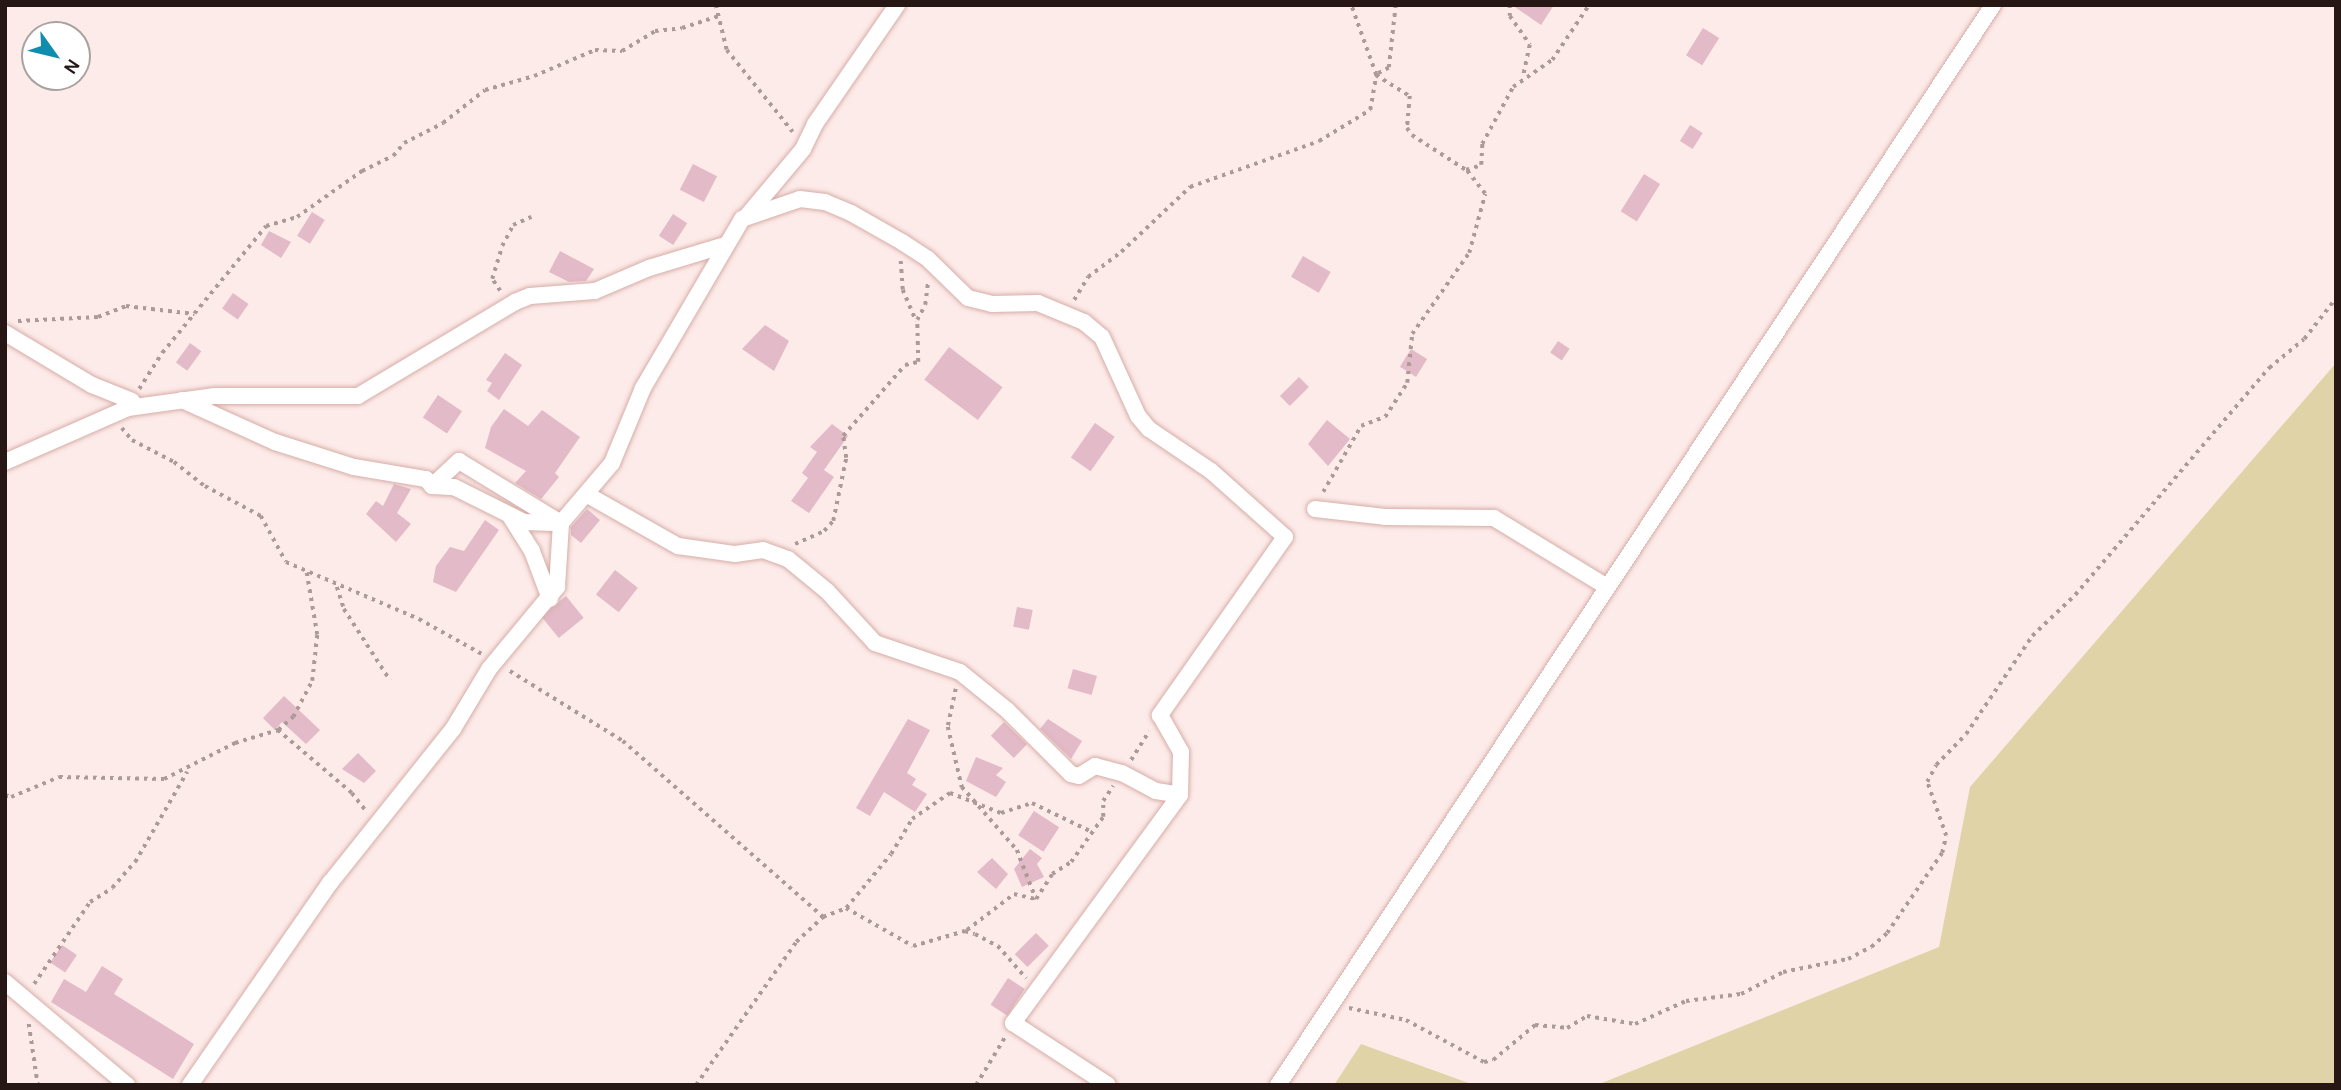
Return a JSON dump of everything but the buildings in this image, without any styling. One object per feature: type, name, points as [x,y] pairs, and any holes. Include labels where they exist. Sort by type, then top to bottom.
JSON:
[{"type":"street","points":[[190,1085],[330,883],[453,729],[495,662],[550,598],[560,577],[561,523],[620,449],[642,388],[702,293],[725,245],[803,149],[815,124],[897,5]]},
{"type":"street","points":[[1278,1085],[1334,1005],[1607,586],[1993,5]]},
{"type":"street","points":[[746,218],[800,200],[825,202],[902,242],[936,266],[958,291],[982,303],[1038,303],[1068,312],[1102,337],[1138,416],[1150,429],[1211,471],[1284,537],[1160,715],[1181,752],[1180,795],[1013,1023],[1108,1085]]},
{"type":"street","points":[[5,462],[112,414],[180,399],[358,396],[512,304],[530,296],[595,291],[649,268],[725,245]]},
{"type":"street","points":[[9,327],[92,385],[132,401]]},
{"type":"street","points":[[180,399],[275,442],[354,467],[426,479],[432,486],[454,487],[510,516],[535,524],[561,523]]},
{"type":"street","points":[[432,486],[459,461],[561,523]]},
{"type":"street","points":[[586,494],[678,546],[735,554],[762,550],[807,572],[875,643],[960,673],[1007,710],[1071,774],[1079,776],[1094,766],[1122,773],[1145,787],[1180,795]]},
{"type":"street","points":[[1315,509],[1384,517],[1494,519],[1607,586]]},
{"type":"street","points":[[510,516],[533,551],[550,598]]},
{"type":"street","points":[[5,982],[127,1085]]},
{"type":"path","points":[[716,5],[727,50],[785,120],[803,149]]},
{"type":"path","points":[[1068,312],[1088,277],[1190,187],[1320,141],[1370,110],[1376,75],[1352,5]]},
{"type":"path","points":[[1376,75],[1389,68],[1396,5]]},
{"type":"path","points":[[1510,5],[1510,16],[1530,45],[1523,78]]},
{"type":"path","points":[[1466,170],[1481,165],[1482,144],[1513,87],[1552,60],[1589,5]]},
{"type":"path","points":[[132,401],[162,353],[265,226],[297,217],[362,171],[393,156],[403,144],[443,123],[485,90],[534,76],[594,50],[629,49],[655,30],[682,28],[719,16]]},
{"type":"path","points":[[1315,509],[1361,426],[1385,418],[1407,383],[1412,334],[1471,247],[1485,194],[1466,170],[1412,135],[1407,128],[1410,96],[1376,75]]},
{"type":"path","points":[[512,304],[492,279],[513,225],[531,217]]},
{"type":"path","points":[[762,550],[809,541],[832,521],[846,458],[843,436],[905,365],[918,362],[917,323],[903,290],[902,242]]},
{"type":"path","points":[[917,323],[925,305],[926,285],[936,266]]},
{"type":"path","points":[[1334,1005],[1406,1020],[1485,1062],[1493,1060],[1535,1025],[1567,1028],[1587,1016],[1635,1024],[1686,1001],[1741,994],[1783,972],[1848,959],[1871,947],[1887,933],[1942,853],[1946,836],[1927,782],[1936,765],[1966,734],[2009,664],[2032,636],[2075,596],[2269,368],[2304,339],[2336,298]]},
{"type":"path","points":[[9,327],[98,317],[127,306],[195,314]]},
{"type":"path","points":[[112,414],[132,440],[174,462],[221,496],[261,516],[283,559],[337,587],[419,620],[495,662],[623,741],[823,917]]},
{"type":"path","points":[[5,795],[11,797],[59,777],[150,782],[188,770],[235,743],[278,730],[293,717],[312,681],[317,635],[306,570]]},
{"type":"path","points":[[337,587],[344,609],[390,680]]},
{"type":"path","points":[[960,673],[948,727],[962,787],[1017,850],[1036,899]]},
{"type":"path","points":[[1036,899],[1052,874],[1072,862],[1103,817],[1103,801],[1160,715]]},
{"type":"path","points":[[278,730],[352,793],[365,808],[373,832]]},
{"type":"path","points":[[38,1085],[24,999],[90,902],[112,888],[135,862],[188,770]]},
{"type":"path","points":[[696,1085],[796,942],[823,917],[846,908],[891,854],[912,819],[950,793],[972,799],[1001,813],[1032,803],[1092,832]]},
{"type":"path","points":[[846,908],[913,946],[965,931],[1014,894],[1036,899]]},
{"type":"path","points":[[965,931],[998,946],[1037,989]]},
{"type":"path","points":[[976,1085],[1013,1023]]},
{"type":"shaded area","points":[[2336,363],[2336,1085],[1597,1085],[1939,947],[1970,787]]},
{"type":"shaded area","points":[[1361,1044],[1474,1085],[1334,1085]]}]
